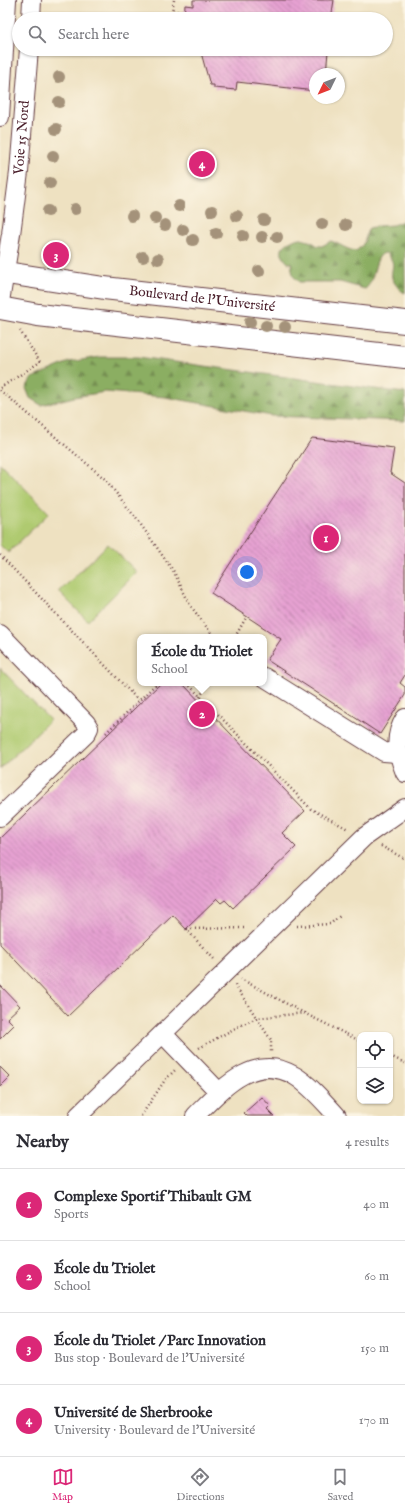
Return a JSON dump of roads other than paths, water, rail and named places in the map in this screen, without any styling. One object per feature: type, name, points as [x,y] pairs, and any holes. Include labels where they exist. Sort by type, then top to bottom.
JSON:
[{"type":"main road","name":"Boulevard de l'Université","points":[[2,272],[104,288],[405,322]]},
{"type":"main road","points":[[0,308],[38,315],[405,357]]},
{"type":"street","name":"Voie 15 Nord","points":[[0,117],[7,0]]},
{"type":"street","points":[[31,12],[32,0]]},
{"type":"street","name":"Voie 15 Nord","points":[[0,302],[2,272],[12,234],[19,172],[28,56]]},
{"type":"street","points":[[0,634],[86,723],[89,728],[86,734],[0,818]]},
{"type":"street","points":[[267,679],[384,752],[397,753]]},
{"type":"street","points":[[405,718],[397,738],[397,753],[405,773]]},
{"type":"street","points":[[78,1116],[364,837],[405,808]]},
{"type":"street","points":[[163,1034],[219,1092]]},
{"type":"street","points":[[195,1116],[235,1078],[245,1073],[270,1069],[283,1070],[296,1076],[337,1116]]},
{"type":"place","name":"Université de Sherbrooke","points":[[202,164]]},
{"type":"place","name":"École du Triolet / Parc Innovation","points":[[56,255]]},
{"type":"place","name":"Complexe Sportif Thibault GM","points":[[326,538]]},
{"type":"place","name":"École du Triolet","points":[[202,714]]}]
